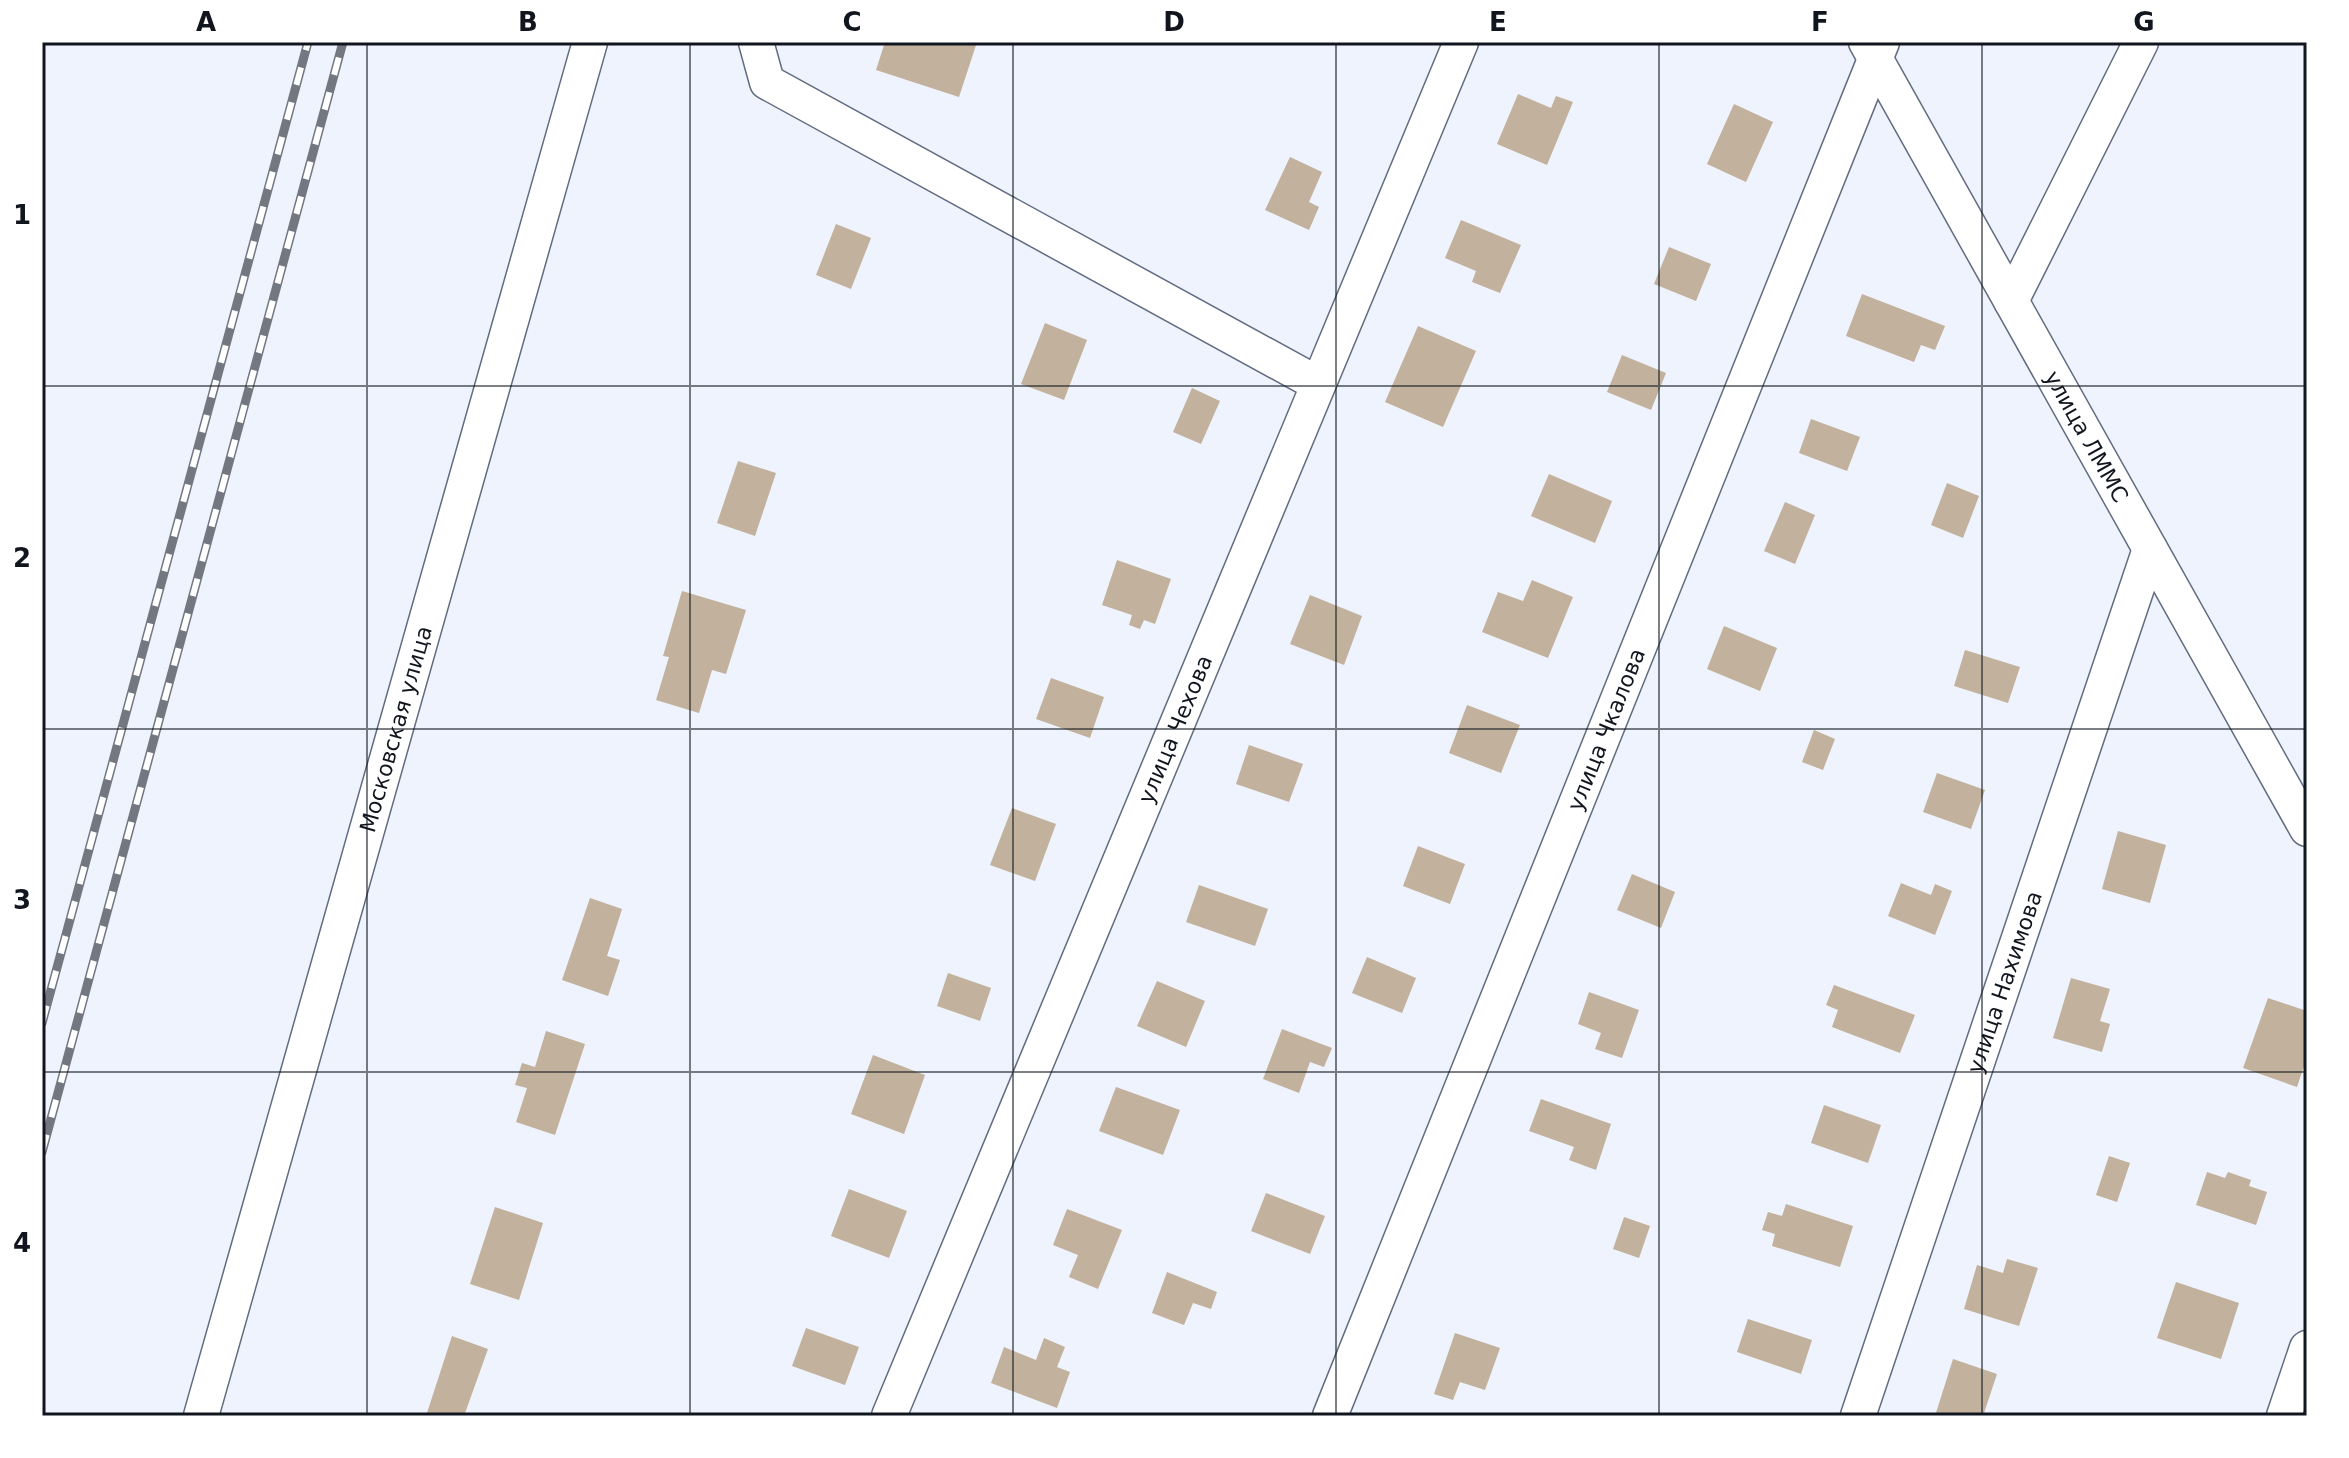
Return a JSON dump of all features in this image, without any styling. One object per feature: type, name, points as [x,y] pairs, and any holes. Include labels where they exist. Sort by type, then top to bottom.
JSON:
[{"type":"street","name":"Московская улица","points":[[201,1416],[590,42]]},
{"type":"street","points":[[756,42],[767,82],[1318,384]]},
{"type":"street","name":"улица Чехова","points":[[889,1416],[1461,42]]},
{"type":"street","points":[[2011,301],[2141,42]]},
{"type":"street","name":"улица ЛММС","points":[[1874,47],[2011,301],[2307,829]]},
{"type":"street","name":"улица Чкалова","points":[[1330,1416],[1874,47]]},
{"type":"street","name":"улица Нахимова","points":[[1858,1416],[2150,549]]},
{"type":"street","points":[[2284,1416],[2307,1348]]},
{"type":"building","points":[[885,42],[977,42],[959,97],[876,70]]},
{"type":"building","points":[[1518,94],[1551,108],[1556,96],[1573,102],[1547,165],[1497,144]]},
{"type":"building","points":[[1734,104],[1773,122],[1746,182],[1707,164]]},
{"type":"building","points":[[1290,157],[1322,172],[1309,202],[1319,207],[1309,230],[1265,210]]},
{"type":"building","points":[[1461,220],[1521,245],[1500,293],[1472,282],[1476,271],[1445,258]]},
{"type":"building","points":[[836,224],[871,238],[851,289],[816,275]]},
{"type":"building","points":[[1669,247],[1711,264],[1696,301],[1654,284]]},
{"type":"building","points":[[1862,294],[1945,326],[1935,350],[1921,345],[1914,362],[1846,336]]},
{"type":"building","points":[[1045,323],[1087,340],[1064,400],[1021,384]]},
{"type":"building","points":[[1418,326],[1476,351],[1443,427],[1385,402]]},
{"type":"building","points":[[1622,355],[1666,373],[1651,410],[1607,392]]},
{"type":"building","points":[[1192,388],[1220,401],[1201,444],[1173,432]]},
{"type":"building","points":[[1811,419],[1860,437],[1847,471],[1799,453]]},
{"type":"building","points":[[738,461],[776,473],[755,536],[717,523]]},
{"type":"building","points":[[1549,474],[1612,501],[1595,543],[1531,516]]},
{"type":"building","points":[[1947,483],[1979,496],[1963,538],[1931,525]]},
{"type":"building","points":[[1785,502],[1815,515],[1795,564],[1764,551]]},
{"type":"building","points":[[1117,560],[1171,579],[1155,624],[1144,620],[1140,629],[1129,625],[1132,615],[1102,605]]},
{"type":"building","points":[[1532,580],[1573,597],[1548,658],[1482,632],[1498,592],[1523,601]]},
{"type":"building","points":[[682,591],[746,610],[726,674],[712,670],[699,713],[656,700],[669,657],[663,656]]},
{"type":"building","points":[[1310,595],[1362,616],[1344,665],[1290,644]]},
{"type":"building","points":[[1724,626],[1777,648],[1760,691],[1707,669]]},
{"type":"building","points":[[1965,650],[2020,667],[2008,703],[1954,686]]},
{"type":"building","points":[[1051,678],[1104,697],[1090,738],[1036,719]]},
{"type":"building","points":[[1467,705],[1520,725],[1501,773],[1449,753]]},
{"type":"building","points":[[1814,730],[1835,739],[1823,770],[1802,762]]},
{"type":"building","points":[[1249,745],[1303,764],[1289,802],[1236,784]]},
{"type":"building","points":[[1937,773],[1985,790],[1971,829],[1923,812]]},
{"type":"building","points":[[1012,808],[1056,824],[1035,881],[990,865]]},
{"type":"building","points":[[2118,831],[2166,845],[2150,903],[2102,889]]},
{"type":"building","points":[[1418,846],[1465,864],[1450,904],[1403,886]]},
{"type":"building","points":[[1632,874],[1675,892],[1661,928],[1617,910]]},
{"type":"building","points":[[1901,883],[1931,895],[1935,884],[1952,891],[1935,935],[1888,916]]},
{"type":"building","points":[[1199,885],[1268,909],[1255,946],[1186,922]]},
{"type":"building","points":[[590,898],[622,909],[607,956],[620,960],[608,996],[562,980]]},
{"type":"building","points":[[1367,957],[1416,978],[1402,1013],[1352,993]]},
{"type":"building","points":[[948,973],[991,988],[980,1021],[937,1006]]},
{"type":"building","points":[[2071,978],[2110,989],[2100,1021],[2110,1024],[2102,1052],[2053,1038]]},
{"type":"building","points":[[1157,981],[1205,1001],[1186,1047],[1137,1026]]},
{"type":"building","points":[[1834,985],[1915,1015],[1900,1053],[1832,1027],[1838,1010],[1826,1005]]},
{"type":"building","points":[[1589,992],[1639,1010],[1622,1058],[1595,1049],[1601,1033],[1578,1024]]},
{"type":"building","points":[[2268,998],[2307,1011],[2307,1057],[2297,1087],[2243,1068]]},
{"type":"building","points":[[1282,1029],[1332,1048],[1324,1067],[1310,1062],[1299,1093],[1263,1079]]},
{"type":"building","points":[[546,1031],[585,1044],[555,1135],[516,1122],[527,1088],[515,1085],[522,1063],[535,1067]]},
{"type":"building","points":[[873,1055],[925,1075],[904,1134],[851,1114]]},
{"type":"building","points":[[1116,1087],[1180,1110],[1163,1155],[1099,1131]]},
{"type":"building","points":[[1541,1099],[1611,1124],[1596,1170],[1569,1160],[1574,1147],[1529,1131]]},
{"type":"building","points":[[1824,1105],[1881,1125],[1868,1163],[1811,1143]]},
{"type":"building","points":[[2109,1156],[2130,1163],[2117,1202],[2096,1195]]},
{"type":"building","points":[[2207,1172],[2225,1178],[2228,1172],[2251,1180],[2249,1186],[2267,1192],[2256,1225],[2196,1205]]},
{"type":"building","points":[[849,1189],[907,1211],[889,1258],[831,1236]]},
{"type":"building","points":[[1266,1193],[1325,1216],[1310,1254],[1251,1231]]},
{"type":"building","points":[[1786,1204],[1853,1226],[1840,1267],[1772,1246],[1775,1234],[1762,1230],[1768,1212],[1782,1216]]},
{"type":"building","points":[[495,1207],[543,1223],[519,1300],[470,1284]]},
{"type":"building","points":[[1067,1209],[1122,1230],[1098,1289],[1069,1277],[1078,1255],[1053,1245]]},
{"type":"building","points":[[1624,1217],[1650,1226],[1639,1258],[1613,1249]]},
{"type":"building","points":[[2007,1259],[2038,1268],[2019,1326],[1964,1309],[1977,1265],[2003,1273]]},
{"type":"building","points":[[1167,1272],[1217,1292],[1211,1309],[1193,1303],[1184,1325],[1152,1313]]},
{"type":"building","points":[[2176,1282],[2239,1303],[2221,1359],[2157,1338]]},
{"type":"building","points":[[1748,1319],[1812,1340],[1801,1374],[1737,1352]]},
{"type":"building","points":[[806,1328],[859,1347],[845,1385],[792,1366]]},
{"type":"building","points":[[1455,1333],[1500,1348],[1485,1390],[1460,1382],[1453,1400],[1434,1394]]},
{"type":"building","points":[[452,1336],[488,1349],[464,1416],[426,1416]]},
{"type":"building","points":[[1044,1338],[1065,1347],[1057,1367],[1070,1372],[1057,1408],[991,1383],[1004,1347],[1036,1360]]},
{"type":"building","points":[[1953,1359],[1997,1374],[1983,1416],[1935,1416]]},
{"type":"railway","points":[[42,1023],[308,42]]},
{"type":"railway","points":[[42,1152],[343,42]]}]
